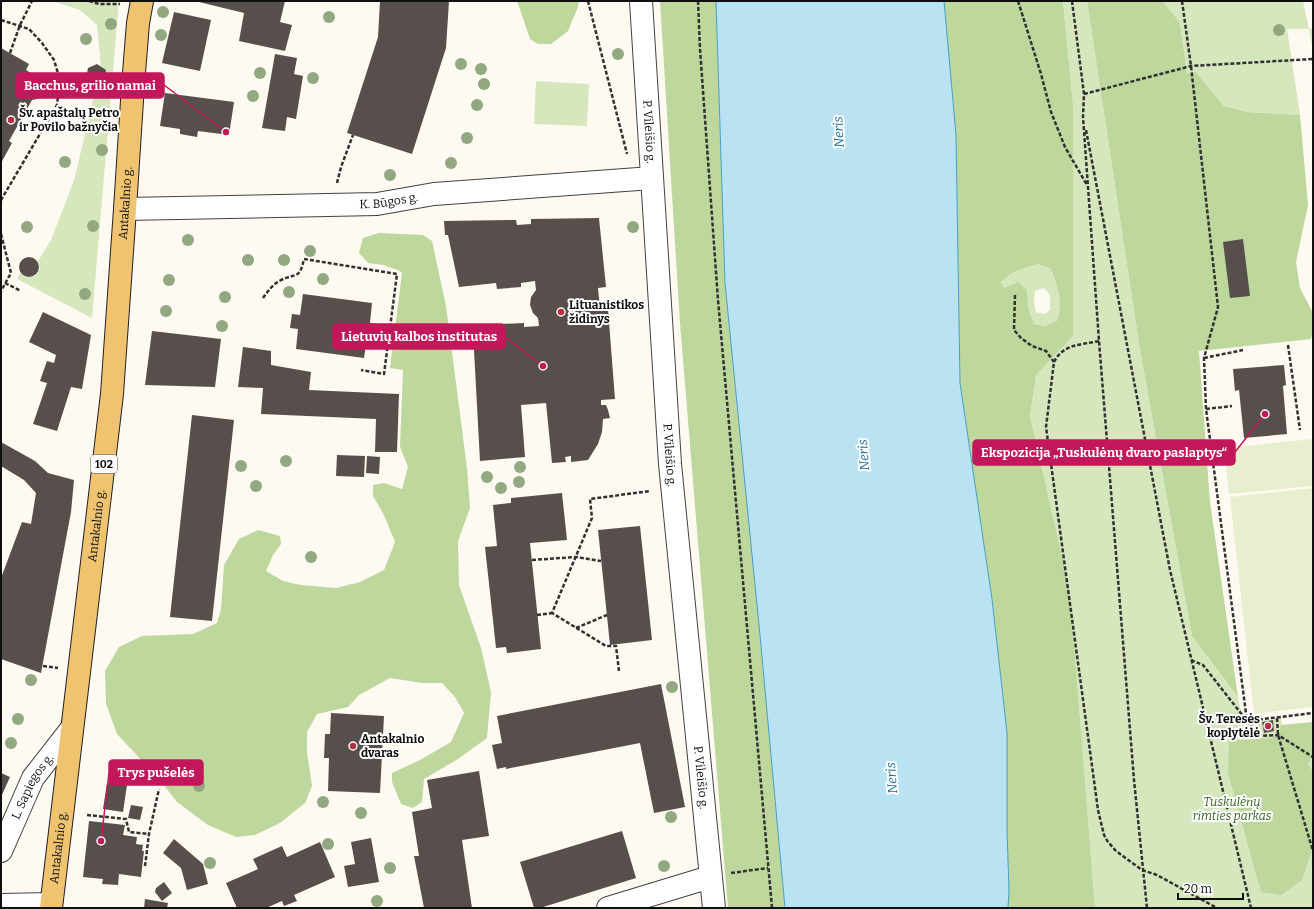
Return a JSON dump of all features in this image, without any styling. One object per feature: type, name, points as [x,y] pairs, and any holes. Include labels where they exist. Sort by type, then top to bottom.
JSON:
[{"type":"main road","name":"Antakalnio g.","points":[[137,1],[138,23]]},
{"type":"main road","name":"Antakalnio g.","points":[[51,906],[112,394],[138,23],[142,1]]},
{"type":"street","name":"P. Vileišio g.","points":[[642,1],[643,179],[714,908]]},
{"type":"street","name":"K. Būgos g.","points":[[125,209],[377,204],[434,194],[643,179]]},
{"type":"street","name":"L. Sapiegos g.","points":[[1,851],[33,778],[72,728]]},
{"type":"street","points":[[608,908],[710,877]]},
{"type":"street","points":[[1,905],[51,906]]},
{"type":"path","points":[[10,53],[20,25],[32,1]]},
{"type":"path","points":[[89,1],[99,4],[108,4]]},
{"type":"path","points":[[588,1],[643,179]]},
{"type":"path","points":[[698,1],[700,49],[718,300],[772,908]]},
{"type":"path","points":[[1018,1],[1041,74],[1051,112],[1065,147],[1088,186]]},
{"type":"path","points":[[1072,1],[1084,94],[1083,117],[1099,341],[1142,870],[1147,908]]},
{"type":"path","points":[[1182,1],[1191,66],[1218,307],[1204,358],[1206,409],[1247,721]]},
{"type":"path","points":[[1,20],[29,29],[42,43],[54,60],[60,80],[57,105],[1,200]]},
{"type":"path","points":[[1084,94],[1191,66],[1313,59]]},
{"type":"path","points":[[1083,117],[1170,570],[1251,908]]},
{"type":"path","points":[[341,167],[353,135]]},
{"type":"path","points":[[1,234],[11,273],[1,291]]},
{"type":"path","points":[[263,298],[273,285],[281,280],[298,275],[301,272],[304,259],[397,274],[384,374],[361,370]]},
{"type":"path","points":[[5,282],[21,291]]},
{"type":"path","points":[[1015,295],[1014,330],[1021,338],[1032,346],[1046,351],[1054,362]]},
{"type":"path","points":[[1099,341],[1073,346],[1058,354],[1054,362],[1046,427],[1098,810],[1104,835],[1116,851],[1142,870],[1157,875],[1217,908]]},
{"type":"path","points":[[1288,345],[1300,430]]},
{"type":"path","points":[[1204,358],[1242,350]]},
{"type":"path","points":[[1206,409],[1232,406]]},
{"type":"path","points":[[552,613],[592,518],[590,499],[673,489]]},
{"type":"path","points":[[532,560],[576,557],[601,561]]},
{"type":"path","points":[[537,615],[552,613],[606,646],[616,646],[619,671]]},
{"type":"path","points":[[576,628],[607,615]]},
{"type":"path","points":[[1191,660],[1203,665],[1258,736],[1278,735],[1313,757]]},
{"type":"path","points":[[1247,721],[1313,713]]},
{"type":"path","points":[[1277,718],[1278,735],[1313,852]]},
{"type":"path","points":[[145,866],[149,834],[159,789]]},
{"type":"path","points":[[87,815],[126,819],[129,832],[149,834]]},
{"type":"path","points":[[710,877],[768,868]]},
{"type":"green space","points":[[52,1],[119,1],[92,318],[17,279],[20,273],[27,277],[35,276],[40,269],[38,261],[51,240],[74,180],[97,84],[105,81],[106,70],[101,67],[97,25],[80,10]]},
{"type":"green space","points":[[517,1],[579,1],[568,31],[551,44],[538,44],[530,39]]},
{"type":"green space","points":[[660,1],[716,1],[725,283],[760,635],[785,908],[728,908],[680,323]]},
{"type":"green space","points":[[944,1],[1063,1],[1073,105],[1073,336],[1036,375],[1030,416],[1070,591],[1095,908],[1008,908],[1007,733],[992,599],[960,383],[956,135]],"holes":[[[1038,264],[1051,269],[1058,289],[1060,301],[1057,321],[1045,326],[1034,324],[1029,312],[1027,290],[1018,282],[1004,288],[1001,282],[1018,270]]]},
{"type":"green space","name":"Tuskulėnų rimties parkas","points":[[1063,1],[1087,1],[1140,350],[1192,636],[1238,697],[1243,723],[1281,718],[1282,725],[1313,722],[1313,908],[1095,908],[1070,591],[1030,416],[1036,375],[1073,336],[1073,105]]},
{"type":"green space","points":[[1087,1],[1163,1],[1180,23],[1187,73],[1196,72],[1224,106],[1247,112],[1300,115],[1308,205],[1296,262],[1300,288],[1313,313],[1313,332],[1311,339],[1199,351],[1210,502],[1238,697],[1192,636],[1140,350]]},
{"type":"green space","points":[[1163,1],[1303,1],[1309,29],[1287,29],[1300,115],[1247,112],[1224,106],[1196,72],[1187,73],[1180,23]]},
{"type":"green space","points":[[1313,28],[1313,52],[1309,29]]},
{"type":"green space","points":[[536,81],[589,84],[587,126],[534,124]]},
{"type":"green space","points":[[379,233],[423,235],[432,241],[446,306],[467,468],[470,508],[458,541],[459,585],[481,648],[491,692],[487,738],[458,759],[424,779],[422,802],[413,808],[401,804],[392,782],[392,773],[420,760],[451,742],[464,713],[455,697],[442,683],[422,683],[390,678],[359,695],[348,707],[317,714],[307,732],[307,752],[312,786],[305,803],[280,823],[255,835],[236,837],[208,825],[177,802],[159,779],[117,734],[106,704],[105,671],[119,647],[142,636],[193,634],[217,623],[221,609],[224,565],[239,539],[258,530],[280,536],[281,544],[273,555],[266,571],[283,581],[301,585],[336,588],[360,582],[384,570],[395,542],[384,515],[373,496],[373,485],[384,483],[402,489],[408,467],[400,447],[403,370],[390,368],[402,273],[398,270],[383,265],[368,263],[359,253],[363,238]]},
{"type":"green space","points":[[1038,264],[1051,269],[1060,300],[1057,321],[1045,326],[1034,324],[1029,312],[1027,290],[1004,288],[1001,282],[1005,278],[1022,269]],"holes":[[[1044,288],[1050,295],[1050,310],[1045,314],[1036,312],[1034,301],[1035,291]]]},
{"type":"green space","points":[[1313,439],[1313,486],[1229,494],[1224,448]]},
{"type":"green space","points":[[1313,488],[1313,707],[1254,714],[1230,497]]},
{"type":"green space","points":[[1313,722],[1313,757],[1308,764],[1313,772],[1313,847],[1302,880],[1281,895],[1261,892],[1228,773],[1229,741],[1272,738],[1279,732],[1281,725]]},
{"type":"water","name":"Neris","points":[[716,1],[944,1],[956,135],[960,383],[992,599],[1007,733],[1008,908],[785,908],[760,635],[725,283]]},
{"type":"building","points":[[195,1],[285,1],[280,22],[292,25],[285,51],[239,41],[244,13]]},
{"type":"building","points":[[380,1],[449,1],[446,48],[412,154],[347,133],[378,37]]},
{"type":"building","points":[[174,12],[211,20],[200,71],[162,63]]},
{"type":"building","name":"Šv. apaštalų Petro ir Povilo bažnyčia","points":[[1,48],[29,64],[26,70],[43,80],[47,89],[42,98],[32,100],[9,141],[12,143],[1,163]]},
{"type":"building","points":[[275,54],[297,58],[294,74],[303,76],[296,119],[287,117],[285,131],[262,128]]},
{"type":"building","points":[[97,64],[106,70],[105,81],[95,85],[86,79],[88,68]]},
{"type":"building","points":[[165,93],[234,102],[229,135],[198,131],[197,137],[180,134],[180,129],[160,126]]},
{"type":"building","points":[[599,218],[606,287],[598,288],[600,309],[608,309],[615,399],[601,400],[601,405],[606,405],[610,418],[603,419],[602,432],[598,444],[588,460],[571,462],[571,456],[565,457],[566,462],[552,463],[546,403],[521,405],[525,457],[480,461],[473,332],[502,330],[501,324],[524,323],[524,327],[539,326],[538,318],[533,313],[530,305],[531,297],[536,290],[535,281],[521,283],[521,287],[497,289],[496,283],[459,287],[448,235],[445,235],[444,221],[516,220],[517,225],[531,224],[531,219]]},
{"type":"building","points":[[1243,239],[1250,296],[1230,298],[1223,242]]},
{"type":"building","points":[[29,257],[36,260],[39,267],[36,274],[29,277],[22,274],[19,267],[22,260]]},
{"type":"building","points":[[303,294],[372,303],[370,323],[380,324],[378,340],[367,338],[364,358],[296,349],[298,329],[290,328],[292,314],[300,315]]},
{"type":"building","points":[[43,312],[91,335],[82,389],[71,387],[57,431],[33,424],[47,383],[40,381],[47,361],[54,363],[56,355],[29,342]]},
{"type":"building","points":[[152,331],[221,339],[215,387],[145,385]]},
{"type":"building","points":[[243,347],[271,351],[271,365],[311,372],[309,390],[399,394],[397,452],[375,452],[376,419],[261,414],[263,388],[238,387]]},
{"type":"building","points":[[1284,365],[1286,385],[1283,386],[1287,434],[1244,438],[1239,390],[1235,391],[1233,369]]},
{"type":"building","points":[[192,415],[234,420],[212,621],[170,617]]},
{"type":"building","points":[[1,442],[35,461],[48,473],[74,480],[71,512],[41,673],[1,659],[1,578],[22,522],[31,524],[36,493],[24,480],[1,466]]},
{"type":"building","points":[[337,455],[365,456],[364,477],[336,476]]},
{"type":"building","points":[[367,456],[380,457],[379,474],[366,473]]},
{"type":"building","points":[[562,493],[567,540],[530,543],[541,649],[507,653],[506,647],[496,648],[485,547],[497,546],[493,505],[511,503],[511,498]]},
{"type":"building","points":[[640,526],[652,640],[610,645],[598,530]]},
{"type":"building","points":[[661,684],[685,807],[654,813],[640,743],[506,769],[506,767],[497,769],[492,745],[502,743],[497,716]]},
{"type":"building","name":"Antakalnio dvaras","points":[[331,713],[384,716],[380,793],[328,791],[329,758],[324,758],[325,734],[330,734]]},
{"type":"building","name":"Šv. Teresės koplytėlė","points":[[1273,720],[1274,731],[1264,733],[1262,722]]},
{"type":"building","points":[[479,771],[489,836],[462,840],[472,908],[424,908],[414,856],[419,856],[412,812],[432,808],[427,780]]},
{"type":"building","points":[[1,773],[10,777],[1,797]]},
{"type":"building","points":[[107,783],[127,785],[123,812],[103,809]]},
{"type":"building","points":[[131,805],[143,807],[140,820],[128,818]]},
{"type":"building","points":[[89,821],[125,825],[123,835],[137,837],[136,844],[143,845],[142,851],[144,851],[141,877],[119,874],[118,885],[102,884],[103,879],[83,877]]},
{"type":"building","points":[[622,831],[636,878],[540,908],[534,908],[520,862]]},
{"type":"building","points":[[371,838],[379,882],[348,887],[344,866],[355,864],[351,842]]},
{"type":"building","points":[[174,839],[203,864],[208,884],[187,890],[181,868],[163,853]]},
{"type":"building","points":[[320,842],[335,877],[294,895],[297,901],[284,906],[282,901],[266,908],[237,908],[226,883],[258,869],[253,859],[282,846],[287,857]]},
{"type":"building","points":[[164,882],[172,893],[162,901],[155,892],[156,888]]},
{"type":"building","points":[[145,899],[168,903],[167,908],[144,908]]},
{"type":"place","name":"Šv. apaštalų Petro ir Povilo bažnyčia","points":[[11,120]]},
{"type":"place","name":"Bacchus, grilio namai","points":[[226,132]]},
{"type":"place","name":"Lituanistikos židinys","points":[[561,312]]},
{"type":"place","name":"Lietuvių kalbos institutas","points":[[543,366]]},
{"type":"place","name":"Ekspozicija „Tuskulėnų dvaro paslaptys“","points":[[1265,414]]},
{"type":"place","name":"Šv. Teresės koplytėlė","points":[[1268,726]]},
{"type":"place","name":"Antakalnio dvaras","points":[[353,746]]},
{"type":"place","name":"Trys pušelės","points":[[101,841]]}]
